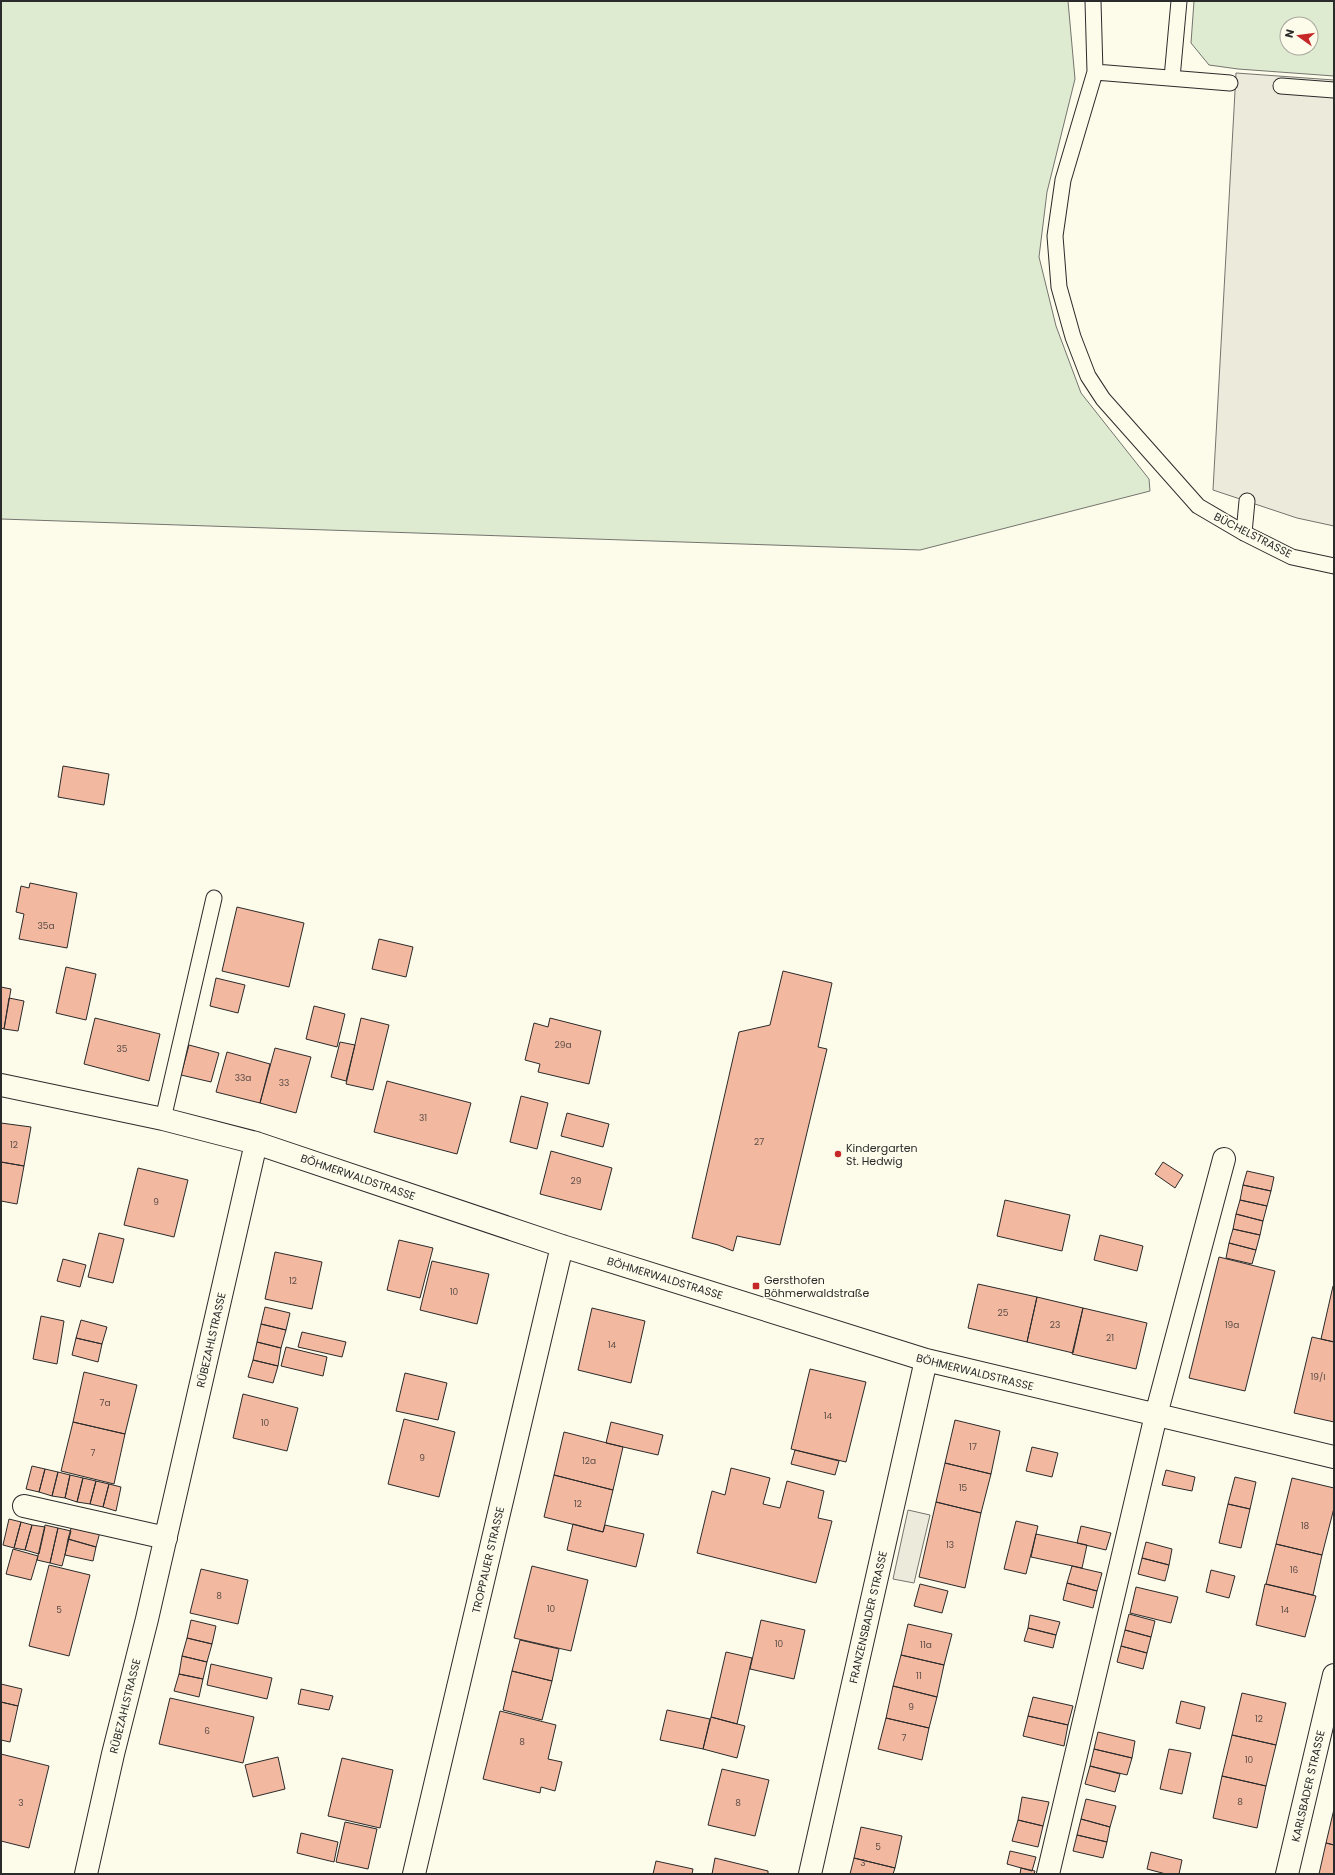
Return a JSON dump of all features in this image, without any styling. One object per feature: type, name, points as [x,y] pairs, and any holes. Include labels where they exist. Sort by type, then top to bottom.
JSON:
[{"type":"street","name":"BÖHMERWALDSTRASSE","points":[[1,1085],[163,1119],[256,1143],[562,1246],[926,1360],[1156,1416],[1334,1457]]},
{"type":"street","name":"RÜBEZAHLSTRASSE","points":[[86,1874],[113,1754],[166,1538],[256,1143]]},
{"type":"street","points":[[1048,1874],[1156,1416],[1224,1159]]},
{"type":"street","name":"TROPPAUER STRASSE","points":[[414,1874],[562,1246]]},
{"type":"street","name":"FRANZENSBADER STRASSE","points":[[810,1874],[926,1360]]},
{"type":"street","points":[[24,1506],[166,1538]]},
{"type":"street","name":"KARLSBADER STRASSE","points":[[1287,1874],[1334,1675]]},
{"type":"lane","name":"BÜCHELSTRASSE","points":[[1093,1],[1095,72],[1063,180],[1056,236],[1059,287],[1073,337],[1088,376],[1103,399],[1198,506],[1244,533],[1292,557],[1334,566]]},
{"type":"lane","points":[[1172,78],[1179,1]]},
{"type":"lane","points":[[1095,72],[1230,83]]},
{"type":"lane","points":[[1282,86],[1334,90]]},
{"type":"lane","points":[[1244,533],[1247,501]]},
{"type":"lane","points":[[163,1119],[214,898]]},
{"type":"green space","points":[[1,1],[1068,1],[1075,79],[1047,192],[1039,257],[1056,326],[1081,393],[1149,479],[1150,491],[920,550],[1,519]]},
{"type":"green space","points":[[1194,1],[1334,1],[1334,76],[1238,69],[1209,65],[1191,43]]},
{"type":"shaded area","points":[[1236,73],[1334,80],[1334,526],[1297,518],[1213,490]]},
{"type":"shaded area","points":[[908,1510],[930,1515],[914,1583],[893,1579]]},
{"type":"building","points":[[63,766],[109,774],[104,805],[58,797]]},
{"type":"building","points":[[30,883],[77,893],[67,948],[19,939],[24,914],[16,912],[21,886],[29,888]]},
{"type":"building","points":[[237,907],[304,923],[289,987],[222,971]]},
{"type":"building","points":[[379,939],[413,947],[406,977],[372,969]]},
{"type":"building","points":[[66,967],[96,974],[86,1020],[56,1013]]},
{"type":"building","points":[[783,971],[832,983],[818,1047],[827,1049],[780,1245],[737,1236],[733,1251],[692,1238],[739,1032],[770,1025]]},
{"type":"building","points":[[216,978],[245,985],[238,1013],[210,1006]]},
{"type":"building","points":[[1,987],[11,989],[4,1029],[1,1028]]},
{"type":"building","points":[[9,998],[24,1001],[18,1031],[4,1029]]},
{"type":"building","points":[[314,1006],[345,1014],[337,1047],[306,1039]]},
{"type":"building","points":[[95,1018],[160,1034],[149,1081],[84,1064]]},
{"type":"building","points":[[361,1018],[389,1025],[373,1090],[346,1084]]},
{"type":"building","points":[[550,1018],[601,1031],[589,1084],[538,1072],[540,1064],[525,1060],[534,1023],[548,1027]]},
{"type":"building","points":[[340,1042],[355,1045],[346,1081],[331,1077]]},
{"type":"building","points":[[189,1045],[219,1053],[211,1082],[181,1075]]},
{"type":"building","points":[[275,1048],[311,1057],[296,1113],[260,1103]]},
{"type":"building","points":[[227,1052],[270,1064],[260,1103],[216,1092]]},
{"type":"building","points":[[387,1081],[471,1103],[457,1154],[374,1132]]},
{"type":"building","points":[[521,1096],[548,1103],[537,1149],[510,1142]]},
{"type":"building","points":[[567,1113],[609,1124],[603,1147],[561,1136]]},
{"type":"building","points":[[1,1123],[31,1127],[24,1166],[1,1162]]},
{"type":"building","points":[[551,1151],[612,1168],[601,1210],[540,1194]]},
{"type":"building","points":[[1,1162],[24,1166],[17,1204],[1,1201]]},
{"type":"building","points":[[1163,1162],[1183,1175],[1175,1188],[1155,1174]]},
{"type":"building","points":[[138,1168],[188,1180],[174,1237],[124,1225]]},
{"type":"building","points":[[1247,1171],[1274,1177],[1271,1191],[1243,1185]]},
{"type":"building","points":[[1243,1185],[1271,1191],[1267,1206],[1240,1200]]},
{"type":"building","points":[[1005,1200],[1070,1215],[1062,1251],[997,1236]]},
{"type":"building","points":[[1240,1200],[1267,1206],[1263,1221],[1236,1214]]},
{"type":"building","points":[[1236,1214],[1263,1221],[1260,1235],[1233,1229]]},
{"type":"building","points":[[1233,1229],[1260,1235],[1256,1250],[1229,1243]]},
{"type":"building","points":[[99,1233],[124,1239],[113,1283],[88,1277]]},
{"type":"building","points":[[1100,1235],[1143,1246],[1137,1271],[1094,1260]]},
{"type":"building","points":[[399,1240],[433,1248],[420,1298],[387,1290]]},
{"type":"building","points":[[1229,1243],[1256,1250],[1252,1264],[1226,1258]]},
{"type":"building","points":[[275,1252],[322,1262],[312,1309],[265,1299]]},
{"type":"building","points":[[1219,1257],[1275,1271],[1245,1391],[1189,1378]]},
{"type":"building","points":[[63,1259],[86,1265],[80,1287],[57,1281]]},
{"type":"building","points":[[432,1261],[489,1274],[477,1324],[420,1310]]},
{"type":"building","points":[[978,1284],[1037,1297],[1027,1342],[968,1328]]},
{"type":"building","points":[[1334,1286],[1334,1342],[1321,1339]]},
{"type":"building","points":[[1037,1297],[1083,1308],[1073,1353],[1027,1342]]},
{"type":"building","points":[[265,1307],[290,1313],[286,1330],[261,1324]]},
{"type":"building","points":[[592,1308],[645,1321],[631,1383],[578,1370]]},
{"type":"building","points":[[1083,1308],[1147,1323],[1136,1369],[1072,1354]]},
{"type":"building","points":[[41,1316],[64,1321],[57,1364],[33,1359]]},
{"type":"building","points":[[81,1320],[107,1327],[102,1344],[76,1338]]},
{"type":"building","points":[[261,1324],[286,1330],[281,1348],[257,1342]]},
{"type":"building","points":[[302,1332],[346,1342],[342,1357],[298,1347]]},
{"type":"building","points":[[1312,1337],[1334,1342],[1334,1422],[1294,1413]]},
{"type":"building","points":[[76,1338],[102,1344],[98,1362],[72,1355]]},
{"type":"building","points":[[257,1342],[281,1348],[278,1366],[253,1360]]},
{"type":"building","points":[[286,1347],[327,1357],[323,1376],[281,1366]]},
{"type":"building","points":[[253,1360],[278,1366],[273,1383],[248,1377]]},
{"type":"building","points":[[810,1369],[866,1382],[846,1462],[791,1449]]},
{"type":"building","points":[[84,1372],[137,1385],[125,1434],[73,1422]]},
{"type":"building","points":[[405,1373],[447,1383],[438,1420],[396,1411]]},
{"type":"building","points":[[243,1394],[298,1408],[287,1451],[233,1438]]},
{"type":"building","points":[[404,1419],[455,1432],[439,1497],[388,1484]]},
{"type":"building","points":[[955,1420],[1000,1431],[991,1474],[945,1463]]},
{"type":"building","points":[[73,1422],[125,1434],[114,1484],[61,1471]]},
{"type":"building","points":[[611,1422],[663,1435],[658,1455],[606,1443]]},
{"type":"building","points":[[564,1432],[623,1447],[613,1490],[554,1475]]},
{"type":"building","points":[[1032,1447],[1058,1453],[1052,1477],[1026,1471]]},
{"type":"building","points":[[795,1450],[839,1461],[835,1475],[791,1464]]},
{"type":"building","points":[[945,1463],[991,1474],[981,1513],[936,1502]]},
{"type":"building","points":[[32,1466],[45,1469],[39,1492],[26,1489]]},
{"type":"building","points":[[731,1468],[770,1478],[763,1504],[780,1508],[787,1481],[824,1491],[818,1518],[832,1521],[816,1583],[697,1553],[712,1491],[725,1495]]},
{"type":"building","points":[[45,1469],[58,1472],[52,1496],[39,1492]]},
{"type":"building","points":[[1166,1470],[1195,1477],[1192,1491],[1162,1485]]},
{"type":"building","points":[[58,1472],[70,1475],[65,1498],[52,1496]]},
{"type":"building","points":[[70,1475],[83,1478],[77,1502],[65,1498]]},
{"type":"building","points":[[554,1475],[613,1490],[603,1532],[544,1517]]},
{"type":"building","points":[[1235,1477],[1256,1482],[1250,1509],[1228,1504]]},
{"type":"building","points":[[83,1478],[96,1481],[90,1504],[77,1502]]},
{"type":"building","points":[[1292,1478],[1334,1488],[1334,1508],[1322,1555],[1276,1544]]},
{"type":"building","points":[[96,1481],[109,1484],[103,1507],[90,1504]]},
{"type":"building","points":[[109,1484],[121,1487],[116,1511],[103,1507]]},
{"type":"building","points":[[936,1502],[981,1513],[965,1588],[919,1577]]},
{"type":"building","points":[[1228,1504],[1250,1509],[1241,1548],[1219,1543]]},
{"type":"building","points":[[9,1519],[21,1522],[14,1548],[3,1545]]},
{"type":"building","points":[[1016,1521],[1038,1526],[1026,1574],[1004,1569]]},
{"type":"building","points":[[21,1522],[32,1525],[25,1550],[14,1548]]},
{"type":"building","points":[[573,1524],[603,1532],[605,1525],[644,1534],[636,1567],[567,1550]]},
{"type":"building","points":[[32,1525],[45,1527],[39,1554],[25,1550]]},
{"type":"building","points":[[45,1525],[58,1528],[50,1563],[37,1560]]},
{"type":"building","points":[[72,1525],[100,1532],[96,1547],[68,1539]]},
{"type":"building","points":[[1081,1526],[1111,1533],[1106,1550],[1077,1543]]},
{"type":"building","points":[[58,1528],[71,1531],[62,1566],[50,1563]]},
{"type":"building","points":[[1036,1534],[1087,1545],[1082,1568],[1031,1557]]},
{"type":"building","points":[[68,1539],[96,1547],[93,1561],[65,1555]]},
{"type":"building","points":[[1146,1542],[1172,1549],[1169,1565],[1142,1558]]},
{"type":"building","points":[[1276,1544],[1322,1555],[1313,1595],[1266,1584]]},
{"type":"building","points":[[13,1549],[38,1556],[31,1580],[6,1574]]},
{"type":"building","points":[[1142,1558],[1169,1565],[1165,1581],[1138,1574]]},
{"type":"building","points":[[49,1565],[90,1575],[69,1656],[29,1646]]},
{"type":"building","points":[[532,1566],[588,1580],[571,1651],[514,1638]]},
{"type":"building","points":[[1072,1566],[1102,1573],[1097,1591],[1067,1583]]},
{"type":"building","points":[[201,1569],[248,1580],[238,1624],[190,1613]]},
{"type":"building","points":[[1211,1570],[1235,1576],[1229,1598],[1206,1592]]},
{"type":"building","points":[[1067,1583],[1097,1591],[1093,1608],[1063,1600]]},
{"type":"building","points":[[920,1584],[948,1591],[942,1613],[914,1606]]},
{"type":"building","points":[[1265,1584],[1316,1596],[1305,1637],[1256,1625]]},
{"type":"building","points":[[1136,1587],[1178,1597],[1171,1623],[1130,1613]]},
{"type":"building","points":[[1129,1614],[1155,1621],[1151,1637],[1125,1630]]},
{"type":"building","points":[[1030,1615],[1060,1622],[1056,1635],[1028,1628]]},
{"type":"building","points":[[191,1620],[216,1626],[212,1644],[187,1638]]},
{"type":"building","points":[[761,1620],[805,1630],[794,1679],[750,1669]]},
{"type":"building","points":[[908,1624],[952,1634],[944,1665],[901,1655]]},
{"type":"building","points":[[1028,1628],[1056,1635],[1053,1648],[1024,1641]]},
{"type":"building","points":[[1125,1630],[1151,1637],[1147,1653],[1121,1646]]},
{"type":"building","points":[[187,1638],[212,1644],[207,1662],[182,1656]]},
{"type":"building","points":[[520,1640],[559,1649],[552,1681],[512,1671]]},
{"type":"building","points":[[1121,1646],[1147,1653],[1143,1669],[1117,1662]]},
{"type":"building","points":[[726,1652],[752,1658],[737,1724],[711,1717]]},
{"type":"building","points":[[901,1655],[944,1665],[937,1697],[893,1686]]},
{"type":"building","points":[[182,1656],[207,1662],[203,1679],[179,1674]]},
{"type":"building","points":[[211,1664],[272,1678],[267,1699],[207,1685]]},
{"type":"building","points":[[512,1671],[552,1681],[542,1720],[503,1710]]},
{"type":"building","points":[[179,1674],[203,1679],[199,1697],[174,1691]]},
{"type":"building","points":[[1,1684],[22,1689],[18,1706],[1,1702]]},
{"type":"building","points":[[893,1686],[937,1697],[929,1728],[886,1718]]},
{"type":"building","points":[[301,1689],[333,1696],[329,1710],[298,1704]]},
{"type":"building","points":[[1242,1693],[1286,1703],[1276,1745],[1232,1735]]},
{"type":"building","points":[[1033,1697],[1073,1706],[1068,1725],[1028,1716]]},
{"type":"building","points":[[170,1698],[254,1717],[243,1763],[159,1744]]},
{"type":"building","points":[[1181,1701],[1205,1707],[1200,1729],[1176,1723]]},
{"type":"building","points":[[1,1702],[18,1706],[10,1742],[1,1740]]},
{"type":"building","points":[[667,1710],[710,1719],[703,1749],[660,1740]]},
{"type":"building","points":[[500,1711],[556,1725],[548,1759],[562,1762],[555,1791],[541,1787],[540,1793],[483,1779]]},
{"type":"building","points":[[1028,1716],[1068,1725],[1064,1746],[1023,1736]]},
{"type":"building","points":[[711,1717],[745,1726],[737,1758],[703,1749]]},
{"type":"building","points":[[886,1718],[929,1728],[922,1760],[878,1749]]},
{"type":"building","points":[[1098,1732],[1135,1741],[1132,1758],[1094,1749]]},
{"type":"building","points":[[1232,1735],[1276,1745],[1266,1786],[1222,1776]]},
{"type":"building","points":[[1094,1749],[1132,1758],[1127,1775],[1090,1766]]},
{"type":"building","points":[[1169,1749],[1191,1753],[1182,1794],[1160,1789]]},
{"type":"building","points":[[1,1754],[49,1766],[29,1848],[1,1841]]},
{"type":"building","points":[[278,1757],[285,1789],[253,1797],[245,1765]]},
{"type":"building","points":[[342,1758],[393,1770],[380,1828],[328,1816]]},
{"type":"building","points":[[1090,1766],[1120,1774],[1115,1792],[1085,1784]]},
{"type":"building","points":[[722,1769],[769,1780],[755,1836],[708,1825]]},
{"type":"building","points":[[1222,1776],[1266,1786],[1257,1828],[1213,1818]]},
{"type":"building","points":[[1022,1797],[1049,1802],[1043,1826],[1018,1820]]},
{"type":"building","points":[[1086,1799],[1116,1806],[1110,1827],[1081,1819]]},
{"type":"building","points":[[1334,1809],[1334,1845],[1326,1843]]},
{"type":"building","points":[[1081,1819],[1110,1827],[1107,1842],[1077,1835]]},
{"type":"building","points":[[1018,1820],[1043,1826],[1038,1847],[1012,1841]]},
{"type":"building","points":[[345,1822],[377,1829],[368,1869],[336,1862]]},
{"type":"building","points":[[861,1827],[902,1836],[895,1868],[854,1858]]},
{"type":"building","points":[[301,1833],[338,1842],[334,1862],[297,1853]]},
{"type":"building","points":[[1077,1835],[1107,1842],[1103,1858],[1073,1851]]},
{"type":"building","points":[[1326,1843],[1334,1845],[1334,1874],[1319,1874]]},
{"type":"building","points":[[1010,1851],[1036,1857],[1032,1871],[1007,1864]]},
{"type":"building","points":[[1151,1852],[1182,1860],[1179,1874],[1166,1874],[1147,1869]]},
{"type":"building","points":[[715,1858],[768,1871],[768,1874],[712,1874]]},
{"type":"building","points":[[854,1858],[895,1868],[893,1874],[850,1874]]},
{"type":"building","points":[[656,1861],[693,1869],[692,1874],[653,1874]]},
{"type":"building","points":[[1021,1868],[1035,1871],[1034,1874],[1020,1874]]},
{"type":"place","name":"Kindergarten St. Hedwig","points":[[838,1154]]},
{"type":"place","name":"Gersthofen Böhmerwaldstraße","points":[[756,1286]]}]
